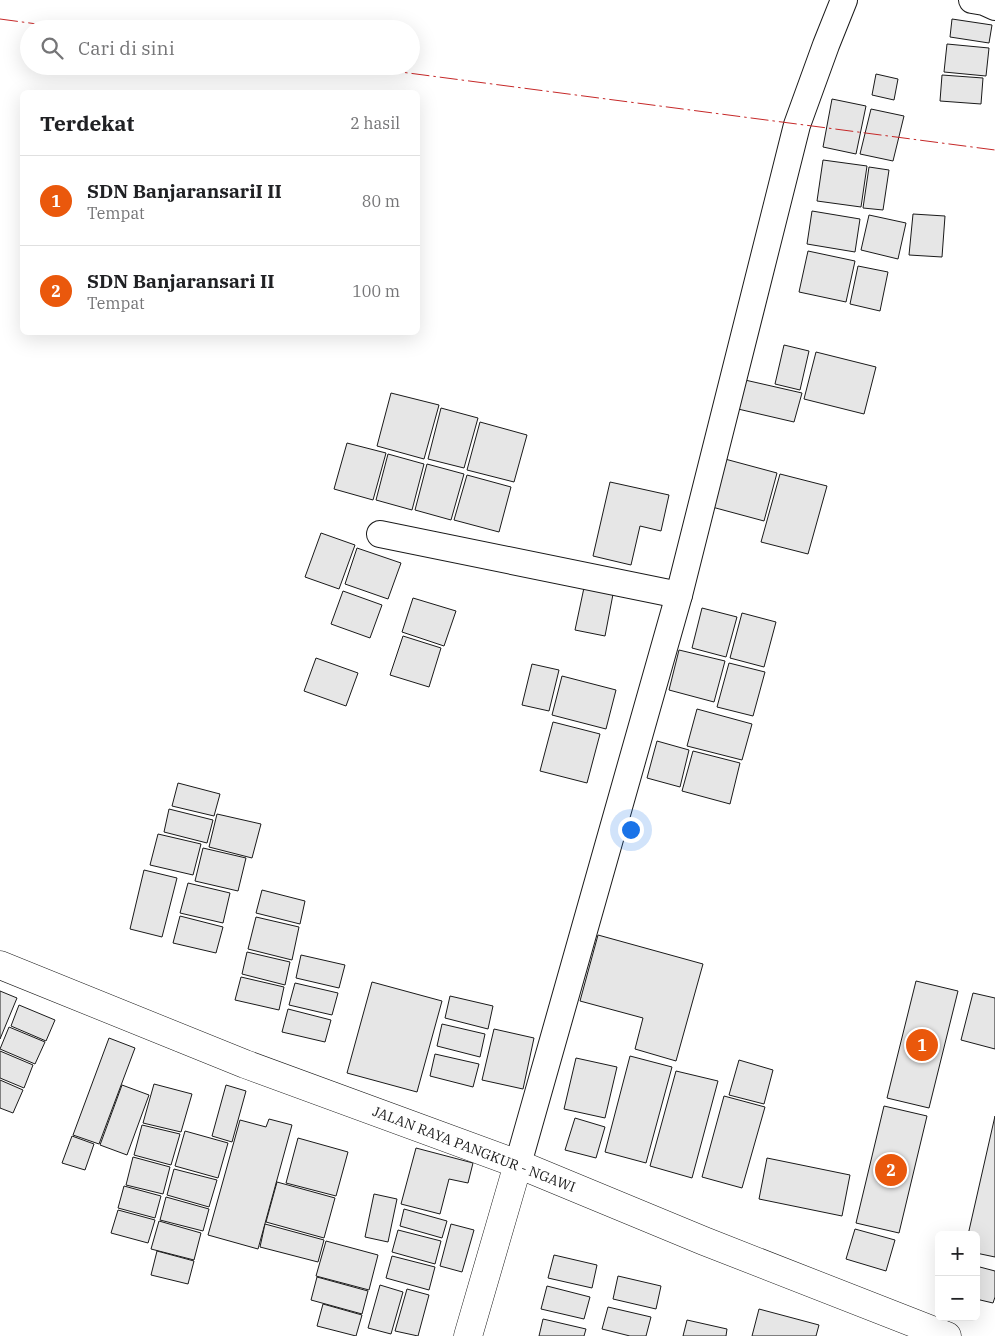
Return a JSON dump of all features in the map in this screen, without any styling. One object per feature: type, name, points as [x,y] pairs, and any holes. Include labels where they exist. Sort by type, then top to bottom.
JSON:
[{"type":"main road","name":"JALAN RAYA PANGKUR - NGAWI","points":[[0,965],[245,1064],[518,1164],[713,1244],[948,1336]]},
{"type":"main road","points":[[468,1336],[518,1164]]},
{"type":"street","points":[[518,1164],[679,595],[797,125],[844,0]]},
{"type":"street","points":[[972,0],[984,2],[995,7]]},
{"type":"street","points":[[380,534],[679,595]]},
{"type":"building","points":[[952,19],[992,25],[989,43],[950,37]]},
{"type":"building","points":[[947,44],[989,48],[986,76],[944,72]]},
{"type":"building","points":[[876,74],[898,79],[894,100],[872,95]]},
{"type":"building","points":[[942,75],[983,78],[981,104],[940,101]]},
{"type":"building","points":[[832,99],[866,106],[856,154],[823,147]]},
{"type":"building","points":[[871,109],[904,116],[893,161],[860,154]]},
{"type":"building","points":[[823,160],[867,166],[861,207],[817,201]]},
{"type":"building","points":[[869,167],[889,170],[883,210],[863,208]]},
{"type":"building","points":[[812,211],[860,219],[855,252],[807,244]]},
{"type":"building","points":[[913,214],[945,216],[942,257],[909,255]]},
{"type":"building","points":[[869,215],[906,223],[898,259],[861,250]]},
{"type":"building","points":[[808,251],[855,261],[846,302],[799,292]]},
{"type":"building","points":[[858,266],[888,272],[880,311],[850,304]]},
{"type":"building","points":[[784,345],[809,351],[800,390],[775,384]]},
{"type":"building","points":[[816,352],[876,367],[864,414],[804,399]]},
{"type":"building","points":[[745,380],[802,393],[794,422],[738,409]]},
{"type":"building","points":[[391,393],[439,405],[424,459],[377,446]]},
{"type":"building","points":[[441,408],[478,418],[464,468],[428,459]]},
{"type":"building","points":[[480,422],[527,435],[514,482],[467,470]]},
{"type":"building","points":[[347,443],[386,453],[373,500],[334,489]]},
{"type":"building","points":[[388,454],[424,464],[412,510],[376,500]]},
{"type":"building","points":[[725,459],[777,473],[764,521],[712,507]]},
{"type":"building","points":[[427,464],[464,474],[451,520],[415,510]]},
{"type":"building","points":[[780,474],[827,486],[808,554],[761,542]]},
{"type":"building","points":[[467,475],[511,487],[499,532],[454,520]]},
{"type":"building","points":[[610,482],[669,495],[661,531],[640,526],[631,565],[593,556]]},
{"type":"building","points":[[321,533],[355,545],[339,589],[305,577]]},
{"type":"building","points":[[357,548],[401,563],[388,599],[345,584]]},
{"type":"building","points":[[585,583],[614,589],[605,636],[575,630]]},
{"type":"building","points":[[343,591],[382,605],[370,638],[331,624]]},
{"type":"building","points":[[413,598],[456,611],[444,646],[402,632]]},
{"type":"building","points":[[702,608],[737,617],[726,657],[692,648]]},
{"type":"building","points":[[742,613],[776,622],[764,667],[730,658]]},
{"type":"building","points":[[403,636],[441,648],[429,687],[390,675]]},
{"type":"building","points":[[679,650],[725,661],[714,702],[669,690]]},
{"type":"building","points":[[316,658],[358,673],[346,706],[304,691]]},
{"type":"building","points":[[729,663],[765,672],[753,716],[717,707]]},
{"type":"building","points":[[532,664],[559,670],[549,711],[522,705]]},
{"type":"building","points":[[562,676],[616,690],[606,729],[552,715]]},
{"type":"building","points":[[697,709],[752,724],[742,760],[687,746]]},
{"type":"building","points":[[553,722],[600,734],[587,783],[540,771]]},
{"type":"building","points":[[657,741],[689,750],[680,787],[647,778]]},
{"type":"building","points":[[693,751],[740,763],[730,804],[682,791]]},
{"type":"building","points":[[178,783],[220,794],[214,816],[172,806]]},
{"type":"building","points":[[169,809],[213,820],[207,843],[164,832]]},
{"type":"building","points":[[217,814],[261,824],[252,858],[209,847]]},
{"type":"building","points":[[158,834],[201,844],[193,875],[150,865]]},
{"type":"building","points":[[203,848],[246,858],[238,891],[195,881]]},
{"type":"building","points":[[144,870],[177,878],[162,937],[130,929]]},
{"type":"building","points":[[188,883],[230,893],[223,923],[180,913]]},
{"type":"building","points":[[262,890],[305,901],[300,924],[256,913]]},
{"type":"building","points":[[180,916],[223,927],[216,953],[173,943]]},
{"type":"building","points":[[256,917],[299,927],[292,960],[248,949]]},
{"type":"building","points":[[598,935],[703,964],[676,1061],[635,1049],[643,1018],[580,1001]]},
{"type":"building","points":[[247,952],[290,962],[285,985],[242,974]]},
{"type":"building","points":[[301,955],[345,965],[339,988],[296,978]]},
{"type":"building","points":[[241,977],[284,987],[279,1010],[235,1000]]},
{"type":"building","points":[[916,981],[958,991],[929,1108],[887,1098]]},
{"type":"building","points":[[372,982],[442,1001],[417,1092],[347,1073]]},
{"type":"building","points":[[295,983],[338,993],[332,1015],[289,1005]]},
{"type":"building","points":[[0,991],[17,998],[0,1039]]},
{"type":"building","points":[[973,993],[995,998],[995,1049],[961,1040]]},
{"type":"building","points":[[450,996],[493,1006],[488,1029],[445,1018]]},
{"type":"building","points":[[19,1005],[55,1020],[46,1041],[11,1026]]},
{"type":"building","points":[[288,1009],[331,1020],[325,1042],[282,1032]]},
{"type":"building","points":[[442,1024],[485,1034],[480,1057],[437,1046]]},
{"type":"building","points":[[9,1027],[45,1042],[35,1064],[0,1049]]},
{"type":"building","points":[[494,1029],[534,1038],[523,1089],[482,1080]]},
{"type":"building","points":[[109,1038],[135,1048],[99,1144],[73,1135]]},
{"type":"building","points":[[0,1051],[33,1065],[24,1088],[0,1078]]},
{"type":"building","points":[[435,1054],[479,1064],[473,1087],[430,1076]]},
{"type":"building","points":[[630,1056],[672,1067],[646,1163],[605,1152]]},
{"type":"building","points":[[576,1058],[617,1067],[605,1118],[564,1109]]},
{"type":"building","points":[[739,1060],[773,1070],[764,1104],[729,1095]]},
{"type":"building","points":[[676,1071],[718,1081],[692,1178],[650,1166]]},
{"type":"building","points":[[0,1080],[23,1090],[13,1113],[0,1108]]},
{"type":"building","points":[[154,1084],[192,1094],[181,1132],[143,1123]]},
{"type":"building","points":[[122,1085],[149,1095],[127,1155],[100,1145]]},
{"type":"building","points":[[226,1085],[246,1091],[232,1142],[212,1136]]},
{"type":"building","points":[[724,1096],[765,1107],[742,1188],[702,1177]]},
{"type":"building","points":[[884,1106],[927,1116],[899,1233],[856,1223]]},
{"type":"building","points":[[995,1116],[995,1257],[980,1254],[980,1231],[969,1231]]},
{"type":"building","points":[[575,1118],[605,1127],[596,1158],[565,1150]]},
{"type":"building","points":[[269,1119],[292,1125],[258,1249],[208,1235],[240,1120],[266,1127]]},
{"type":"building","points":[[142,1125],[180,1134],[171,1165],[134,1155]]},
{"type":"building","points":[[185,1131],[228,1143],[218,1178],[175,1166]]},
{"type":"building","points":[[72,1136],[94,1144],[85,1170],[62,1163]]},
{"type":"building","points":[[298,1138],[348,1152],[336,1196],[286,1183]]},
{"type":"building","points":[[416,1148],[473,1163],[468,1183],[449,1179],[440,1214],[401,1204]]},
{"type":"building","points":[[133,1157],[170,1167],[163,1194],[126,1185]]},
{"type":"building","points":[[767,1158],[850,1175],[842,1216],[759,1199]]},
{"type":"building","points":[[174,1169],[217,1180],[209,1207],[167,1195]]},
{"type":"building","points":[[277,1182],[335,1198],[324,1238],[266,1222]]},
{"type":"building","points":[[124,1186],[161,1196],[155,1218],[118,1208]]},
{"type":"building","points":[[374,1194],[397,1199],[388,1242],[365,1237]]},
{"type":"building","points":[[166,1197],[209,1209],[203,1231],[160,1220]]},
{"type":"building","points":[[404,1209],[447,1221],[442,1238],[400,1226]]},
{"type":"building","points":[[118,1210],[155,1220],[148,1243],[111,1233]]},
{"type":"building","points":[[159,1221],[201,1233],[194,1260],[151,1249]]},
{"type":"building","points":[[265,1224],[324,1240],[318,1262],[260,1247]]},
{"type":"building","points":[[451,1224],[474,1230],[462,1272],[440,1266]]},
{"type":"building","points":[[855,1229],[895,1240],[886,1271],[846,1259]]},
{"type":"building","points":[[398,1230],[441,1241],[435,1264],[392,1252]]},
{"type":"building","points":[[326,1241],[378,1255],[369,1290],[316,1276]]},
{"type":"building","points":[[157,1251],[194,1261],[188,1284],[151,1275]]},
{"type":"building","points":[[554,1255],[597,1265],[592,1288],[548,1278]]},
{"type":"building","points":[[392,1256],[435,1267],[429,1290],[386,1278]]},
{"type":"building","points":[[980,1267],[995,1271],[995,1297],[993,1303],[980,1300]]},
{"type":"building","points":[[618,1276],[661,1286],[656,1309],[613,1299]]},
{"type":"building","points":[[317,1277],[368,1291],[362,1314],[311,1300]]},
{"type":"building","points":[[380,1285],[403,1292],[391,1334],[368,1328]]},
{"type":"building","points":[[547,1286],[590,1297],[584,1319],[541,1309]]},
{"type":"building","points":[[407,1289],[429,1295],[418,1336],[395,1331]]},
{"type":"building","points":[[323,1304],[362,1315],[356,1336],[317,1326]]},
{"type":"building","points":[[608,1307],[651,1317],[646,1336],[630,1336],[602,1329]]},
{"type":"building","points":[[759,1309],[819,1325],[816,1336],[752,1336]]},
{"type":"building","points":[[543,1319],[586,1329],[584,1336],[539,1336]]},
{"type":"building","points":[[687,1320],[727,1329],[726,1336],[683,1336]]},
{"type":"power","points":[[0,19],[20,22]]},
{"type":"power","points":[[420,75],[995,150]]},
{"type":"place","name":"SDN BanjaransariI II","points":[[922,1045]]},
{"type":"place","name":"SDN Banjaransari II","points":[[891,1170]]}]
